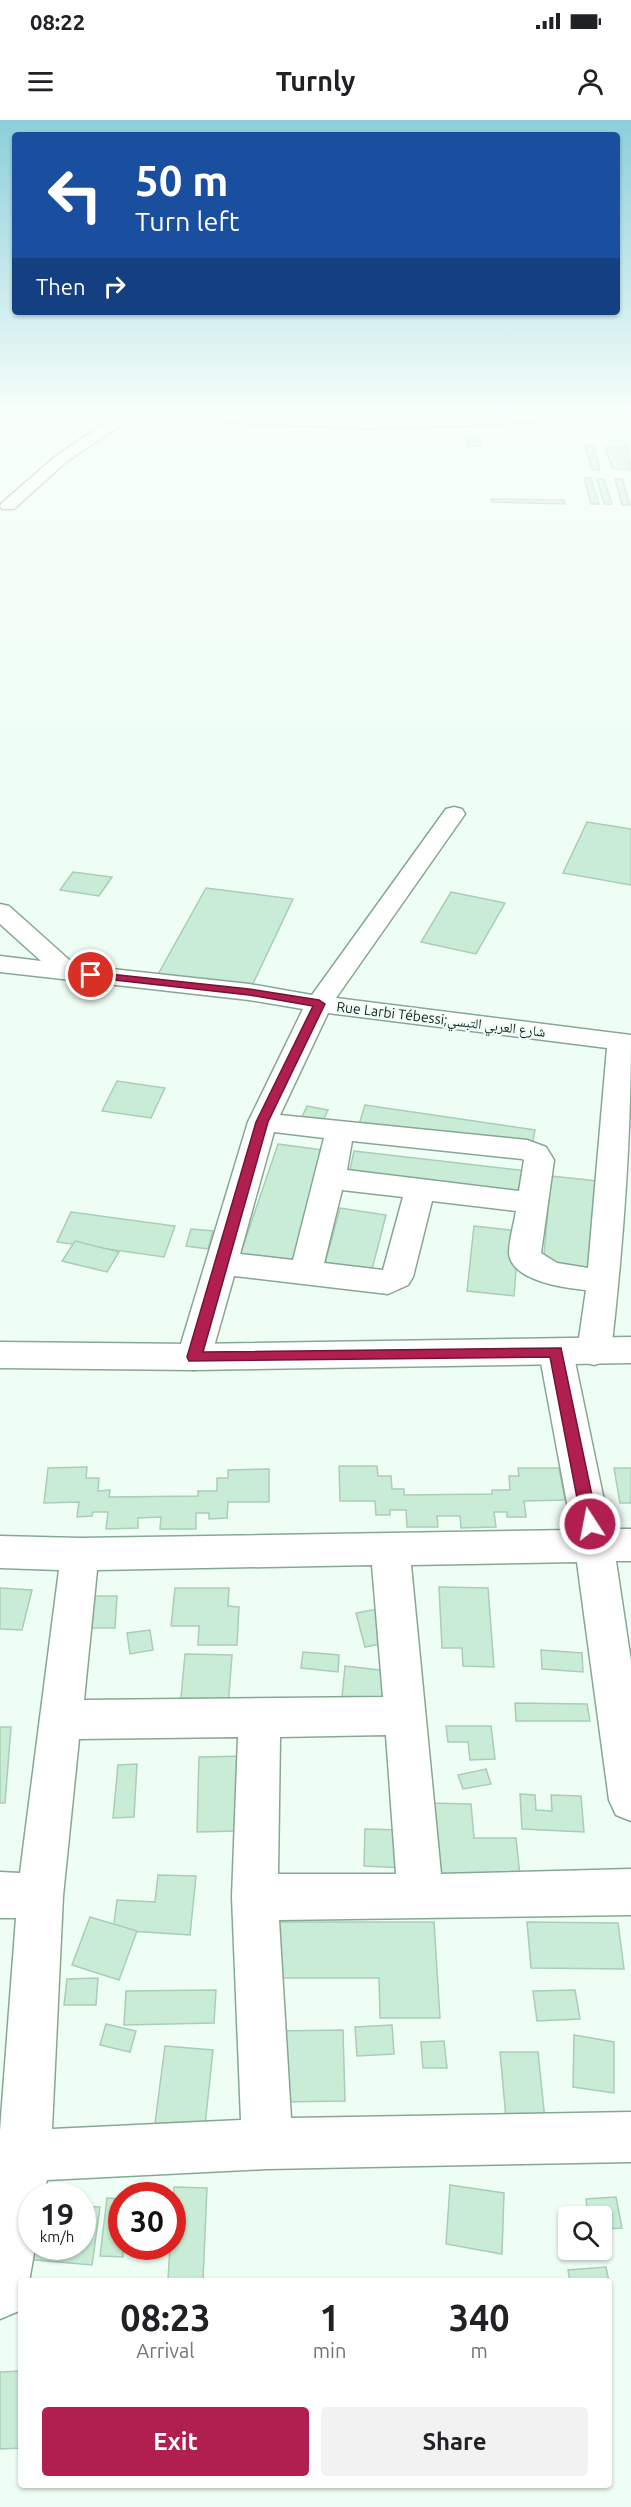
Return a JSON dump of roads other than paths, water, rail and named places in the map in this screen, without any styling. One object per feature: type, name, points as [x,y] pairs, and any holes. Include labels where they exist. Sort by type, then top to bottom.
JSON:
[{"type":"street","points":[[194,1357],[262,1122],[319,1004],[454,814]]},
{"type":"street","points":[[0,911],[69,973]]},
{"type":"street","name":"Rue Larbi Tébessi;شارع العربي التبسي","points":[[0,964],[249,992],[319,1004],[626,1042]]},
{"type":"street","points":[[594,1352],[626,1042]]},
{"type":"street","points":[[262,1122],[527,1150],[536,1154],[539,1160],[525,1255],[530,1265],[541,1270],[603,1281]]},
{"type":"street","points":[[306,1272],[340,1130]]},
{"type":"street","points":[[330,1178],[534,1203]]},
{"type":"street","points":[[223,1263],[388,1282],[397,1277],[420,1190]]},
{"type":"street","points":[[0,1355],[194,1357],[631,1350]]},
{"type":"street","points":[[556,1352],[613,1545],[631,1800]]},
{"type":"street","points":[[0,1552],[80,1554],[613,1545]]},
{"type":"street","points":[[390,1549],[403,1716],[421,1897]]},
{"type":"street","points":[[0,2292],[12,2157],[20,1895],[62,1720],[80,1554]]},
{"type":"street","points":[[260,1716],[255,1897],[267,2144]]},
{"type":"street","points":[[62,1720],[403,1716]]},
{"type":"street","points":[[255,1897],[421,1897],[631,1892]]},
{"type":"street","points":[[12,2157],[267,2144],[631,2137]]}]
